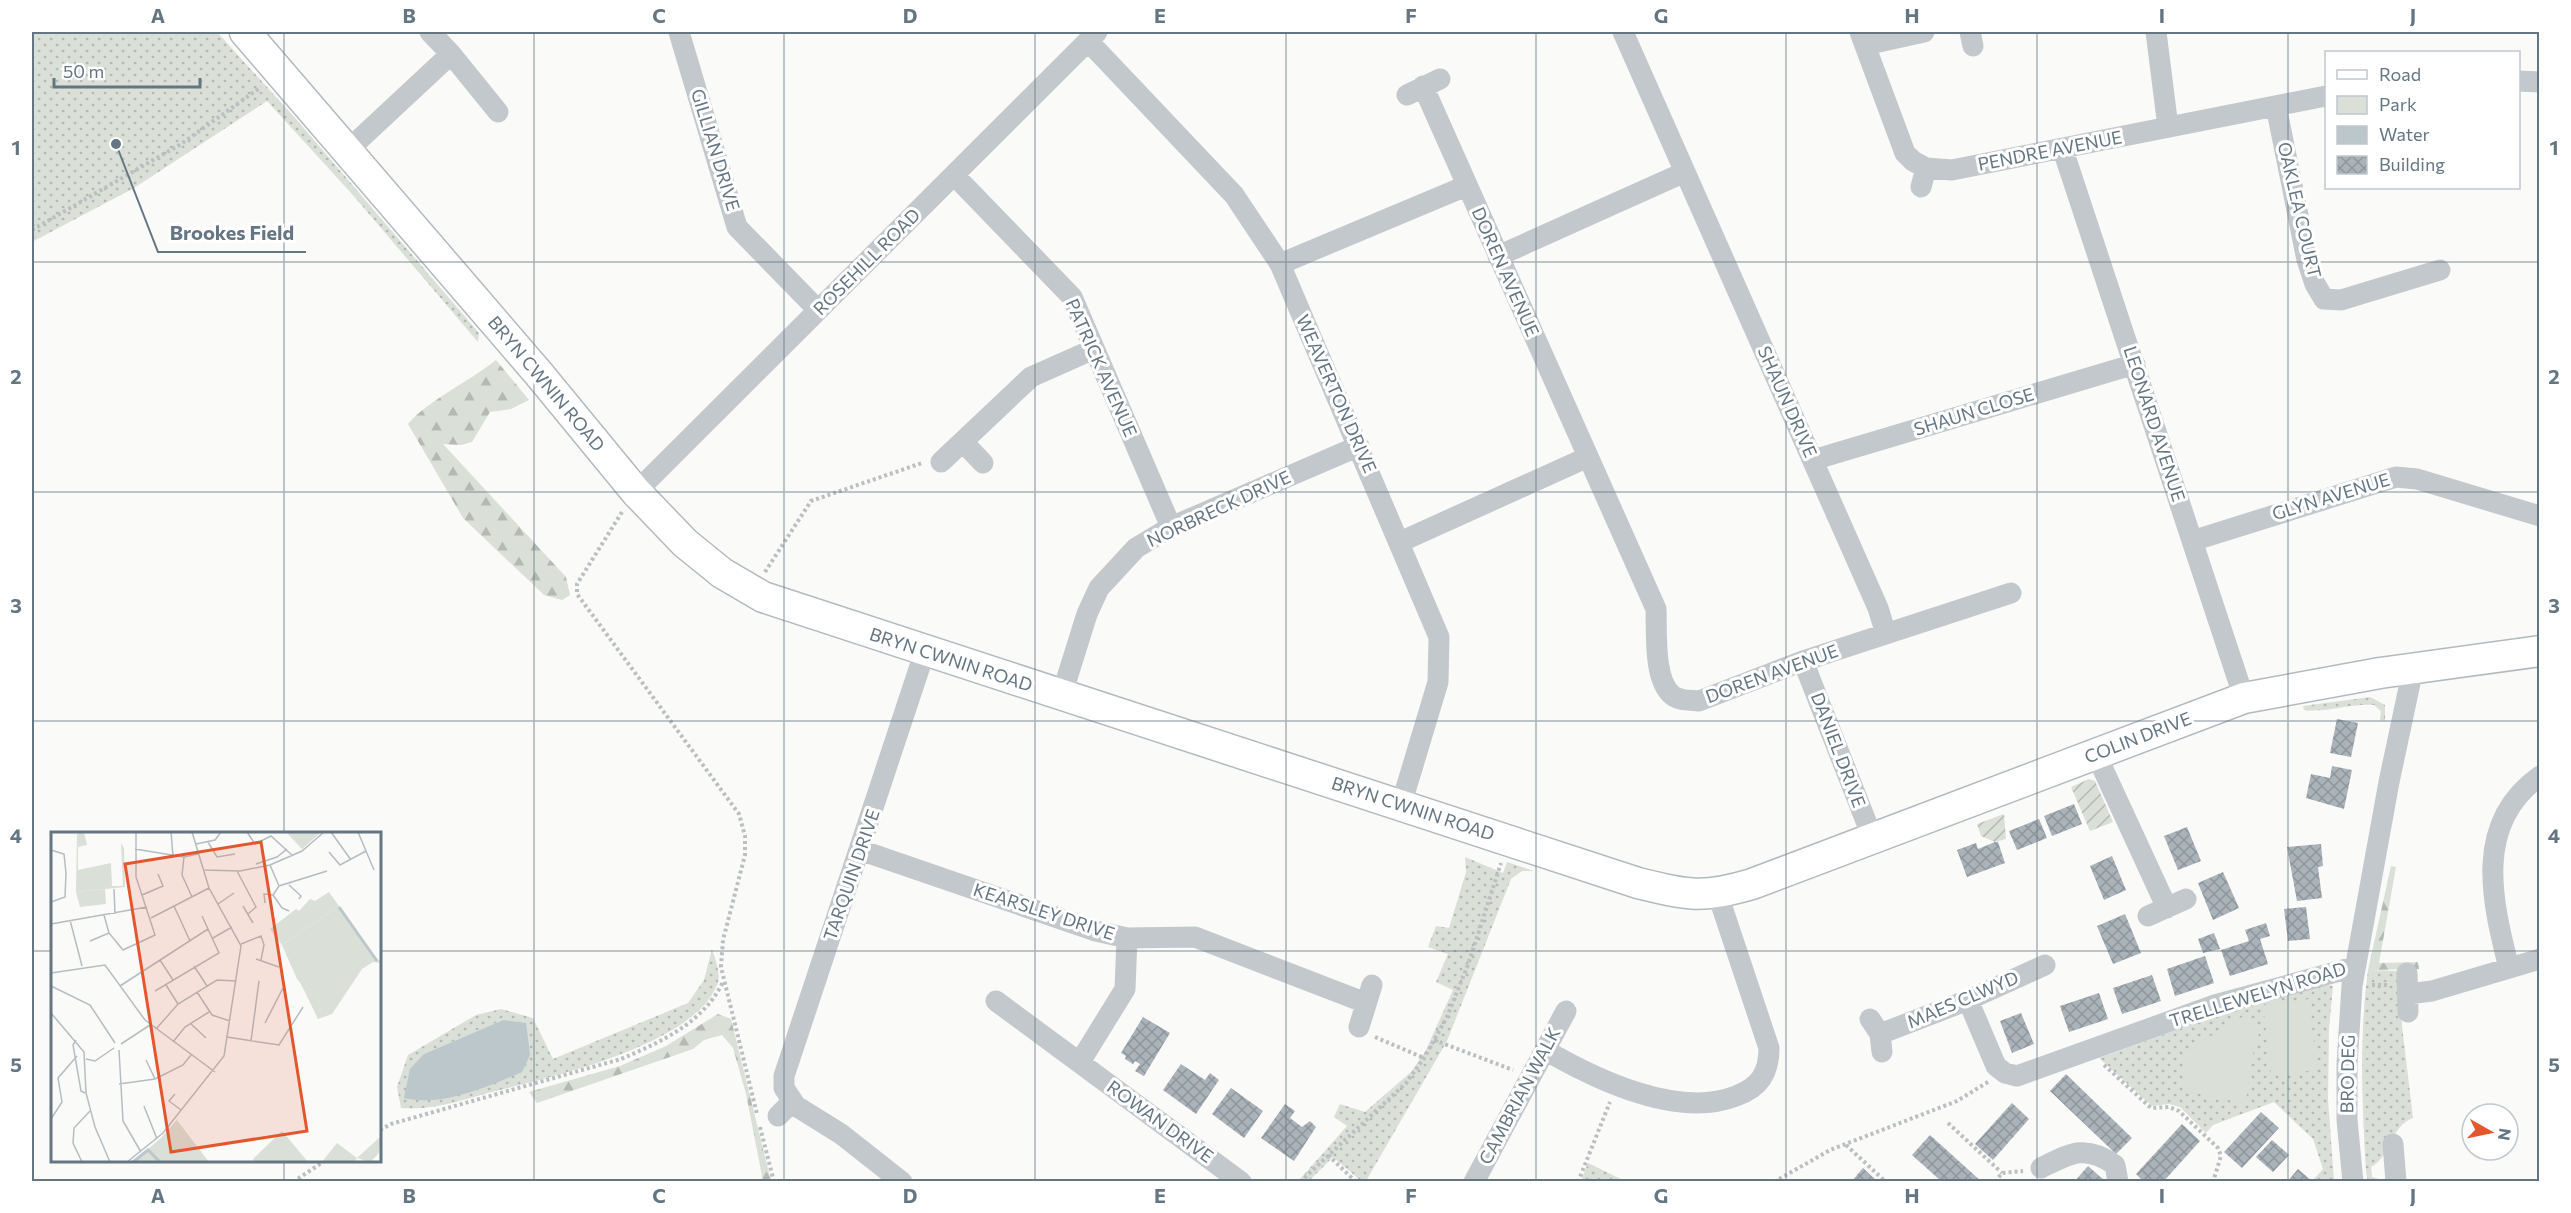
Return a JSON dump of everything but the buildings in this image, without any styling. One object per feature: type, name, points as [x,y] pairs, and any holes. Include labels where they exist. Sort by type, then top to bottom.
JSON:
[{"type":"street","name":"BRYN CWNIN ROAD","points":[[245,32],[539,374],[630,501],[723,573],[763,597],[1638,883],[1677,892],[1718,895],[1873,839]]},
{"type":"street","points":[[430,32],[498,112]]},
{"type":"street","name":"GILLIAN DRIVE","points":[[679,32],[737,227],[818,310]]},
{"type":"street","name":"SHAUN DRIVE","points":[[1623,32],[1878,608],[1886,634]]},
{"type":"street","points":[[1862,38],[1924,32]]},
{"type":"street","points":[[2156,32],[2169,127]]},
{"type":"street","name":"ROSEHILL ROAD","points":[[630,501],[1093,36]]},
{"type":"street","name":"WEAVERTON DRIVE","points":[[1093,36],[1234,195],[1280,264],[1439,637],[1438,682],[1401,805]]},
{"type":"street","name":"PENDRE AVENUE","points":[[1862,38],[1899,142],[1923,177],[2325,96]]},
{"type":"street","points":[[348,150],[451,54]]},
{"type":"street","points":[[2520,81],[2540,82]]},
{"type":"street","name":"DOREN AVENUE","points":[[1423,87],[1656,609],[1658,669],[1671,694],[1684,700],[1699,700],[1803,661],[2011,593]]},
{"type":"street","name":"OAKLEA COURT","points":[[2276,106],[2307,260],[2315,284],[2324,299],[2341,300],[2440,270]]},
{"type":"street","name":"LEONARD AVENUE","points":[[2063,150],[2244,698]]},
{"type":"street","points":[[1498,256],[1685,172]]},
{"type":"street","name":"PATRICK AVENUE","points":[[954,175],[1072,297],[1171,527]]},
{"type":"street","name":"DOREN AVENUE","points":[[1280,264],[1466,186]]},
{"type":"street","points":[[940,462],[964,443],[1031,377],[1094,349]]},
{"type":"street","name":"SHAUN CLOSE","points":[[1813,460],[2135,364]]},
{"type":"street","points":[[964,443],[983,463]]},
{"type":"street","name":"NORBRECK DRIVE","points":[[1061,696],[1087,614],[1099,588],[1136,548],[1171,527],[1359,446]]},
{"type":"street","points":[[1400,542],[1588,457]]},
{"type":"street","name":"GLYN AVENUE","points":[[2192,541],[2376,481],[2396,477],[2417,478],[2540,516]]},
{"type":"street","name":"TARQUIN DRIVE","points":[[902,1182],[841,1134],[787,1105],[784,1088],[786,1070],[925,651]]},
{"type":"street","points":[[2413,669],[2540,651]]},
{"type":"street","name":"DANIEL DRIVE","points":[[1803,661],[1873,839]]},
{"type":"street","name":"COLIN DRIVE","points":[[1873,839],[2244,698],[2413,669]]},
{"type":"street","name":"TRELLEWELYN ROAD","points":[[2005,1074],[2017,1076],[2215,1005],[2353,976],[2413,669]]},
{"type":"street","points":[[2096,754],[2177,904],[2148,916]]},
{"type":"street","points":[[2509,968],[2497,921],[2492,888],[2492,861],[2498,833],[2508,810],[2523,788],[2540,776]]},
{"type":"street","name":"KEARSLEY DRIVE","points":[[860,850],[1096,931],[1126,938],[1195,937],[1369,994],[1359,1026]]},
{"type":"street","points":[[1545,1050],[1574,1067],[1647,1095],[1697,1102],[1731,1098],[1757,1085],[1765,1075],[1769,1064],[1769,1048],[1764,1027],[1718,895]]},
{"type":"street","points":[[1080,1062],[1125,988],[1126,938]]},
{"type":"street","points":[[2407,991],[2432,991],[2540,959]]},
{"type":"street","name":"MAES CLWYD","points":[[1877,1035],[1968,1000],[2030,965]]},
{"type":"street","name":"BRO DEG","points":[[2353,976],[2347,1109],[2353,1182]]},
{"type":"street","points":[[1968,1000],[1996,1066],[2005,1074]]},
{"type":"street","name":"ROWAN DRIVE","points":[[996,1001],[1241,1182]]},
{"type":"street","name":"CAMBRIAN WALK","points":[[1474,1182],[1566,1011]]},
{"type":"street","points":[[2389,1174],[2393,1144]]},
{"type":"street","points":[[2041,1168],[2073,1152],[2087,1152],[2105,1158],[2115,1165],[2118,1182]]},
{"type":"path","points":[[32,230],[181,144],[269,81]]},
{"type":"path","points":[[753,591],[811,501],[929,460],[940,462]]},
{"type":"path","points":[[630,501],[582,576],[578,584],[578,594],[739,814],[745,836],[745,855],[723,940],[723,982],[774,1182]]},
{"type":"path","points":[[1300,1182],[1406,1083],[1424,1058],[1447,1017],[1469,962],[1509,840]]},
{"type":"path","points":[[2353,976],[2407,991]]},
{"type":"path","points":[[381,1129],[391,1124],[621,1059],[652,1046],[696,1018],[716,996],[723,982]]},
{"type":"path","points":[[1359,1026],[1358,1029],[1424,1058]]},
{"type":"path","points":[[1434,1040],[1531,1076]]},
{"type":"path","points":[[2088,1050],[2151,1108],[2169,1107],[2178,1111],[2218,1148],[2222,1156],[2213,1182]]},
{"type":"path","points":[[1774,1182],[1830,1150],[1958,1101],[2005,1074]]},
{"type":"path","points":[[1578,1182],[1617,1085]]},
{"type":"path","points":[[1948,1123],[2002,1173]]},
{"type":"path","points":[[1845,1145],[1886,1182]]},
{"type":"path","points":[[1328,1155],[1356,1182]]},
{"type":"path","points":[[293,1182],[324,1162]]},
{"type":"path","points":[[1995,1182],[2002,1173],[2041,1168]]},
{"type":"green space","points":[[32,32],[217,32],[296,119],[479,333],[478,342],[352,194],[267,101],[134,188],[32,242]]},
{"type":"green space","points":[[496,360],[529,400],[511,409],[490,412],[472,442],[461,445],[443,444],[566,577],[570,595],[562,600],[544,595],[463,518],[408,424],[437,399]]},
{"type":"green space","points":[[2370,697],[2385,705],[2385,721],[2380,720],[2381,711],[2374,705],[2313,711],[2304,710],[2303,706]]},
{"type":"green space","points":[[2089,779],[2095,781],[2113,822],[2090,831],[2071,787]]},
{"type":"green space","points":[[2004,814],[2006,839],[1995,842],[1981,836],[1977,824]]},
{"type":"green space","points":[[1465,857],[1503,873],[1507,862],[1534,871],[1522,871],[1511,879],[1447,1041],[1366,1181],[1361,1181],[1333,1157],[1309,1181],[1300,1179],[1347,1126],[1334,1117],[1340,1104],[1365,1112],[1411,1072],[1425,1052],[1453,990],[1436,982],[1448,954],[1428,947],[1436,926],[1449,928],[1466,872]]},
{"type":"green space","points":[[2391,866],[2396,867],[2379,963],[2418,962],[2419,969],[2368,970]]},
{"type":"green space","points":[[712,949],[718,967],[717,985],[703,1006],[681,1025],[653,1041],[555,1076],[427,1108],[401,1108],[397,1087],[408,1055],[476,1015],[501,1009],[533,1018],[553,1059],[688,1003],[704,980]],"holes":[[[503,1020],[491,1085],[474,1089],[424,1054]]]},
{"type":"green space","points":[[2368,970],[2400,971],[2402,1026],[2413,1118],[2400,1127],[2383,1156],[2371,1167],[2372,1177],[2386,1181],[2368,1182],[2362,1071],[2363,1021]]},
{"type":"green space","points":[[2321,984],[2333,986],[2329,1029],[2328,1099],[2334,1181],[2312,1181],[2323,1169],[2313,1139],[2274,1102],[2213,1125],[2206,1133],[2180,1107],[2169,1104],[2152,1106],[2099,1058],[2257,1001]]},
{"type":"green space","points":[[2309,999],[2317,1070],[2271,1075],[2263,1005]]},
{"type":"green space","points":[[718,1014],[731,1019],[771,1181],[763,1181],[746,1094],[733,1048],[722,1035],[704,1040],[693,1049],[537,1103],[529,1092],[620,1066],[666,1046]]},
{"type":"green space","points":[[2245,1015],[2259,1034],[2251,1061],[2246,1102],[2185,1091],[2186,1051]]},
{"type":"green space","points":[[1588,1163],[1625,1181],[1581,1181]]},
{"type":"water","points":[[503,1020],[526,1023],[530,1055],[522,1072],[449,1098],[419,1100],[404,1098],[410,1069],[424,1054]]},
{"type":"place","name":"Brookes Field","points":[[116,144]]}]
